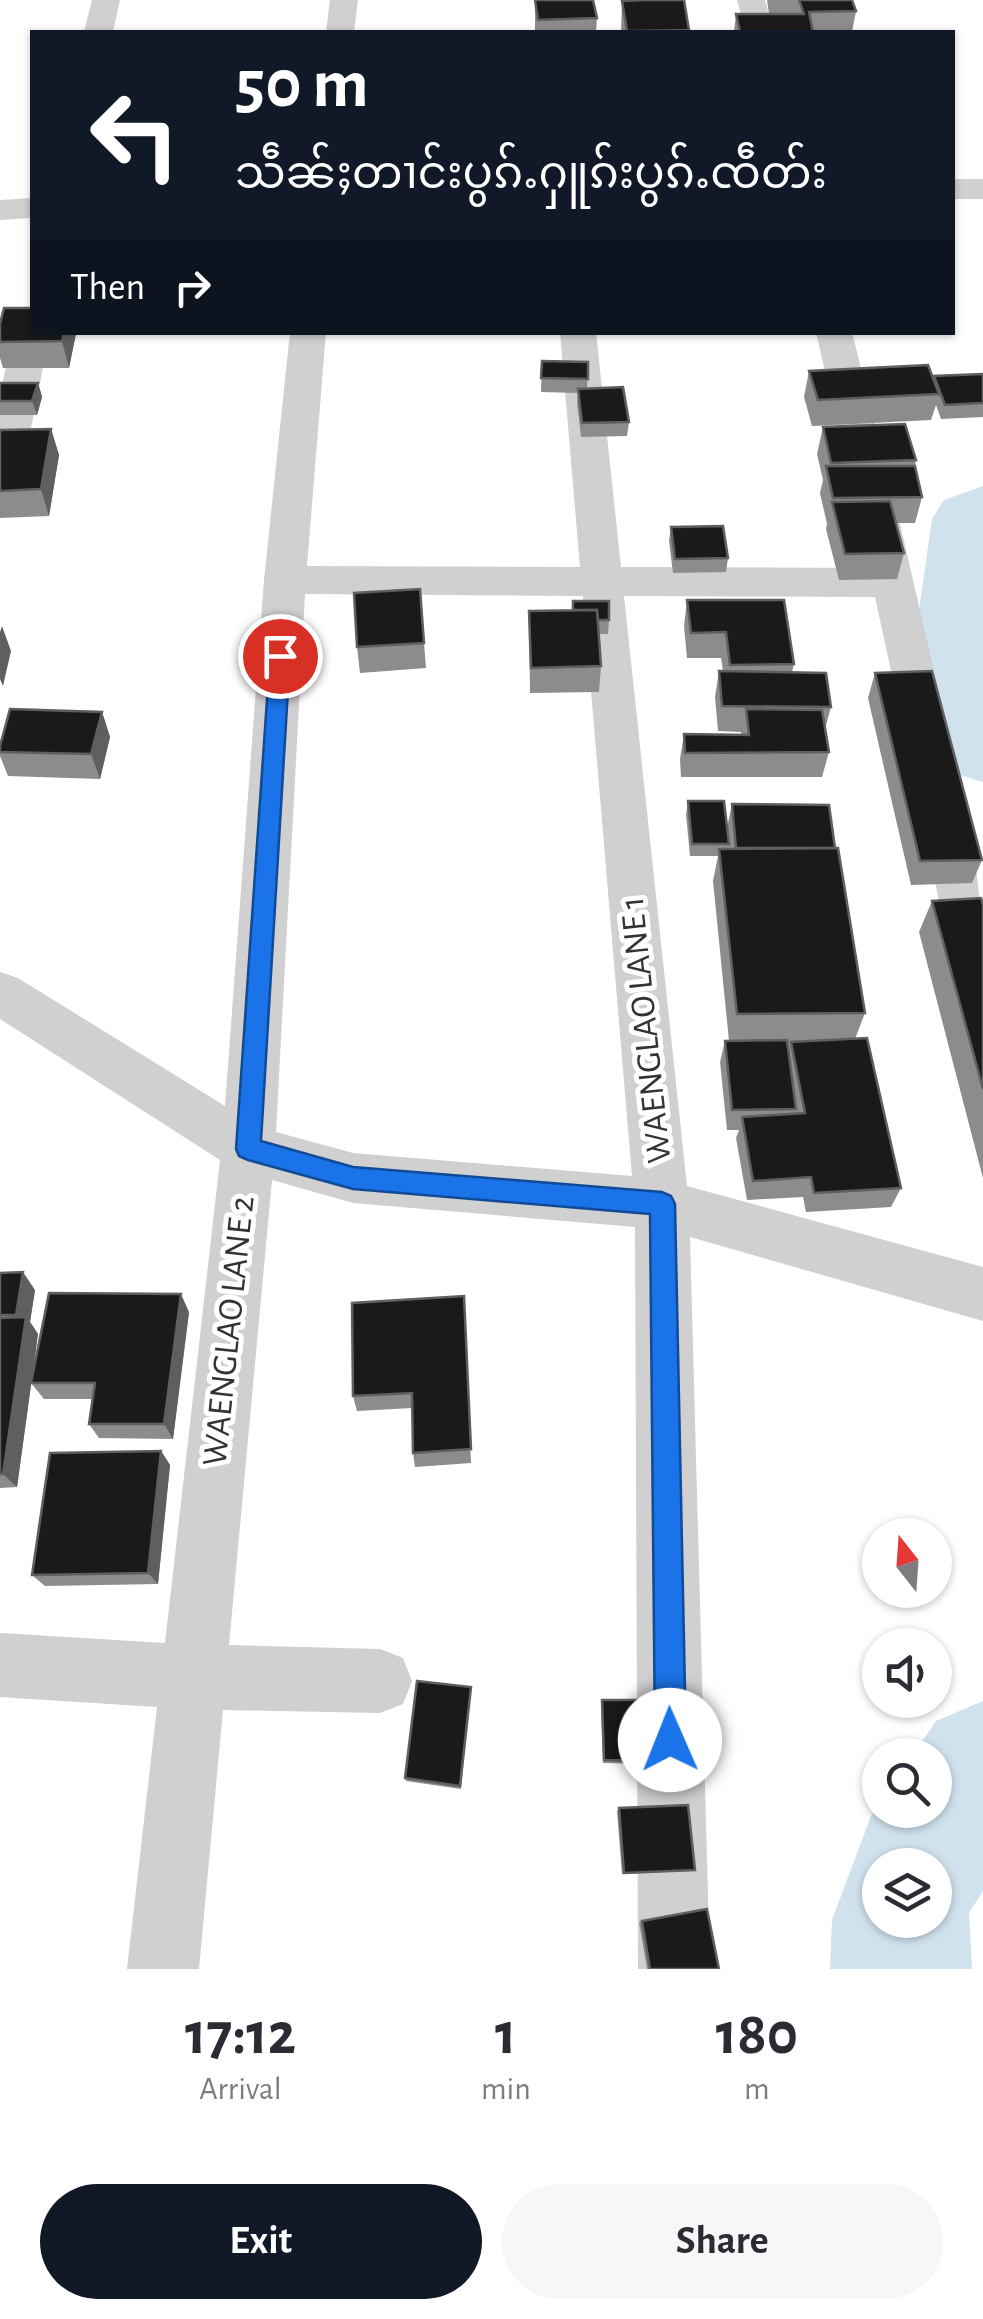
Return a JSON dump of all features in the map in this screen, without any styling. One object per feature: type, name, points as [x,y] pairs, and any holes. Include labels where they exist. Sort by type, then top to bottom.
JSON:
[{"type":"street","points":[[99,30],[106,0]]},
{"type":"street","points":[[340,30],[344,0]]},
{"type":"street","points":[[752,0],[760,30]]},
{"type":"street","points":[[955,190],[983,190]]},
{"type":"street","points":[[0,210],[30,208]]},
{"type":"street","points":[[0,484],[31,335]]},
{"type":"street","name":"WAENGLAO LANE 2","points":[[163,1969],[248,1149],[285,580],[308,335]]},
{"type":"street","name":"WAENGLAO LANE 1","points":[[578,335],[662,1204],[674,1969]]},
{"type":"street","points":[[835,335],[895,583],[983,994]]},
{"type":"street","points":[[285,580],[895,583]]},
{"type":"street","points":[[0,992],[248,1149],[353,1178],[662,1204],[983,1294]]},
{"type":"street","points":[[0,1665],[193,1677],[380,1681]]},
{"type":"building","points":[[535,0],[593,0],[597,18],[538,20]]},
{"type":"building","points":[[684,0],[689,30],[627,30],[622,1]]},
{"type":"building","points":[[799,0],[852,0],[856,11],[809,12],[813,30],[740,30],[736,14],[804,14]]},
{"type":"building","points":[[4,308],[30,308],[30,335],[63,335],[62,341],[0,342]]},
{"type":"building","points":[[542,361],[588,362],[588,379],[541,378]]},
{"type":"building","points":[[928,365],[939,394],[818,400],[809,371]]},
{"type":"building","points":[[983,374],[983,403],[945,405],[934,376]]},
{"type":"building","points":[[0,383],[38,383],[32,401],[0,401]]},
{"type":"building","points":[[623,387],[629,422],[582,423],[578,389]]},
{"type":"building","points":[[905,424],[916,460],[831,463],[823,427]]},
{"type":"building","points":[[51,429],[41,489],[0,491],[0,430]]},
{"type":"building","points":[[826,466],[915,466],[922,497],[833,498]]},
{"type":"building","points":[[890,501],[904,553],[845,554],[832,502]]},
{"type":"building","points":[[723,526],[728,558],[675,559],[671,527]]},
{"type":"building","points":[[420,589],[424,643],[357,647],[354,593]]},
{"type":"building","points":[[687,600],[784,600],[794,664],[730,665],[726,632],[691,633]]},
{"type":"building","points":[[573,601],[609,601],[609,620],[598,620],[597,610],[573,610]]},
{"type":"building","points":[[597,610],[601,666],[531,668],[529,611]]},
{"type":"building","points":[[719,671],[826,673],[831,707],[722,706]]},
{"type":"building","points":[[932,671],[982,860],[920,861],[875,673]]},
{"type":"building","points":[[10,709],[102,712],[91,754],[0,752]]},
{"type":"building","points":[[746,709],[822,710],[829,752],[685,753],[684,734],[749,735]]},
{"type":"building","points":[[688,801],[724,801],[729,844],[692,844]]},
{"type":"building","points":[[732,804],[829,805],[835,848],[736,848]]},
{"type":"building","points":[[838,848],[865,1013],[737,1014],[719,849]]},
{"type":"building","points":[[981,898],[983,905],[983,1089],[932,901]]},
{"type":"building","points":[[867,1038],[901,1188],[814,1193],[811,1177],[753,1181],[742,1117],[805,1113],[791,1042]]},
{"type":"building","points":[[787,1040],[796,1109],[732,1110],[725,1041]]},
{"type":"building","points":[[23,1272],[16,1315],[0,1315],[0,1273]]},
{"type":"building","points":[[49,1293],[181,1294],[164,1424],[89,1424],[95,1383],[31,1383]]},
{"type":"building","points":[[464,1296],[471,1449],[413,1453],[412,1393],[353,1396],[352,1303]]},
{"type":"building","points":[[26,1317],[3,1474],[0,1474],[0,1318]]},
{"type":"building","points":[[161,1451],[148,1573],[32,1575],[50,1453]]},
{"type":"building","points":[[417,1681],[471,1687],[460,1786],[405,1778]]},
{"type":"building","points":[[602,1700],[653,1700],[656,1761],[604,1760]]},
{"type":"building","points":[[688,1805],[695,1870],[624,1873],[619,1808]]},
{"type":"building","points":[[707,1909],[719,1969],[650,1969],[642,1921]]},
{"type":"waterway","points":[[983,513],[972,519],[953,673],[983,748]]},
{"type":"waterway","points":[[931,1848],[983,1768]]},
{"type":"waterway","points":[[901,1969],[902,1938]]},
{"type":"route","points":[[280,656],[248,1149],[353,1178],[662,1204],[670,1740]]}]
